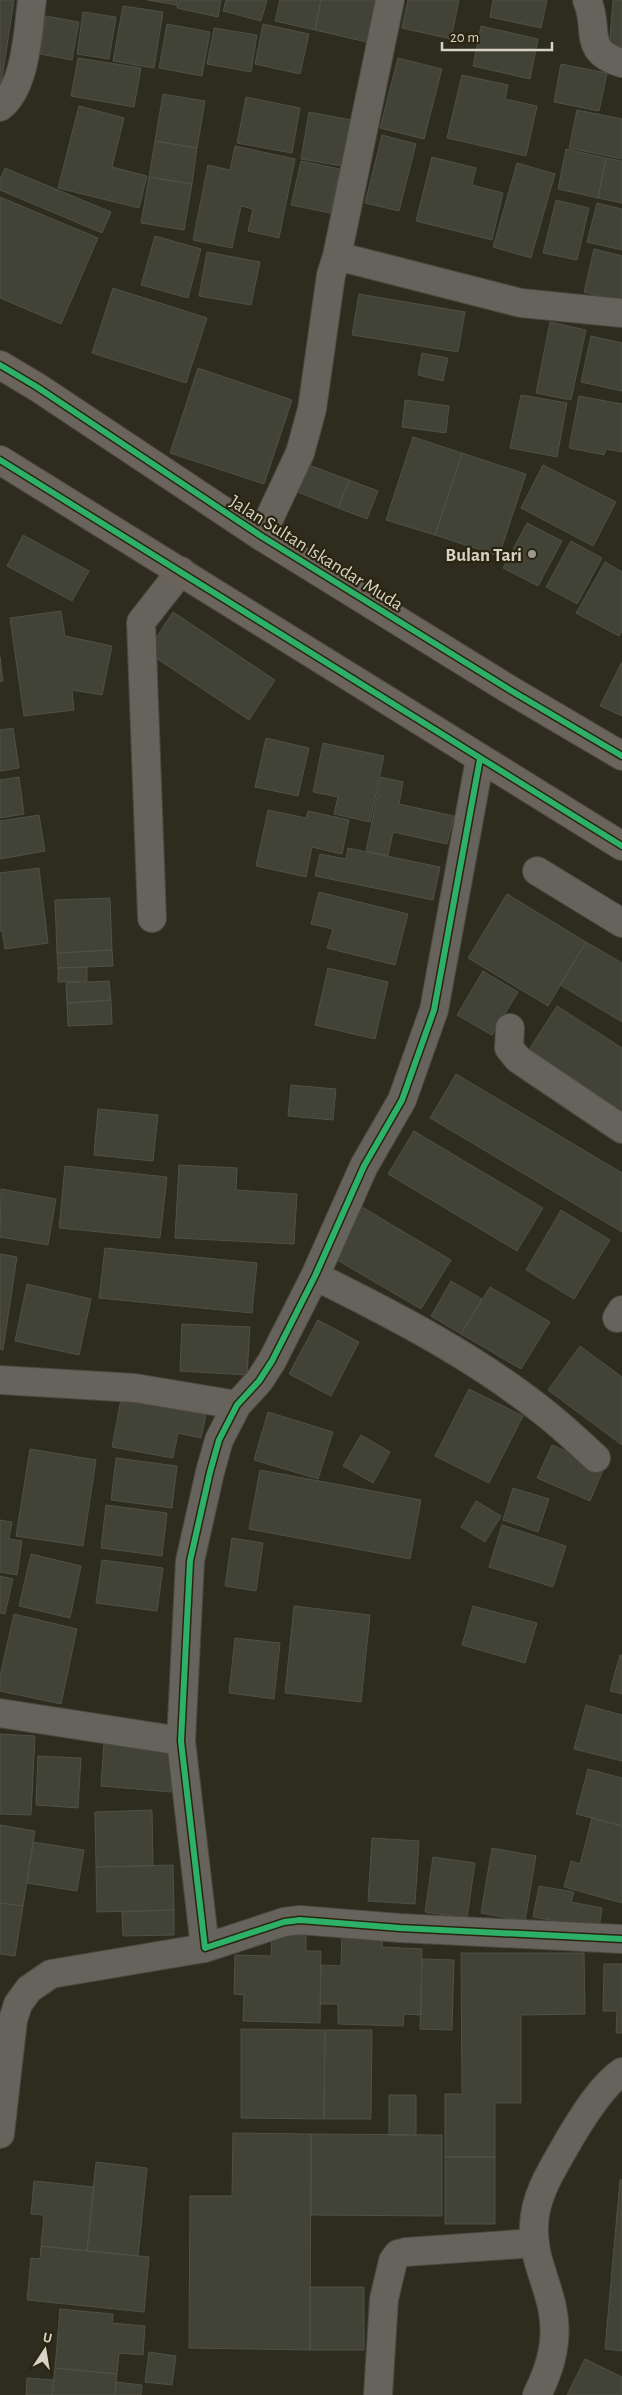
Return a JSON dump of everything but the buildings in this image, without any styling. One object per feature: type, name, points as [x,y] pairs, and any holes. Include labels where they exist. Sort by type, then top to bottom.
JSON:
[{"type":"highway","name":"Jalan Sultan Iskandar Muda","points":[[0,366],[37,387],[261,536],[510,690],[622,756]]},
{"type":"highway","points":[[0,460],[622,846]]},
{"type":"street","points":[[0,107],[6,103],[14,88],[23,63],[32,0]]},
{"type":"street","points":[[261,536],[300,453],[309,418],[320,358],[331,275],[337,256],[390,0]]},
{"type":"street","points":[[587,0],[596,48],[602,54],[622,63]]},
{"type":"street","points":[[337,256],[521,303],[622,314]]},
{"type":"street","points":[[152,918],[141,622],[181,571]]},
{"type":"street","points":[[205,1948],[181,1741],[190,1561],[219,1440],[237,1405],[259,1381],[272,1361],[314,1276],[364,1166],[402,1100],[434,1010],[480,759]]},
{"type":"street","points":[[537,871],[622,924]]},
{"type":"street","points":[[510,1028],[509,1048],[518,1060],[622,1129]]},
{"type":"street","points":[[314,1276],[396,1316],[497,1378],[550,1417],[596,1458]]},
{"type":"street","points":[[0,1380],[135,1388],[237,1405]]},
{"type":"street","points":[[0,1713],[181,1741]]},
{"type":"street","points":[[0,2134],[13,2020],[18,2004],[29,1989],[51,1974],[205,1948],[284,1922],[300,1920],[400,1928],[622,1939]]},
{"type":"street","points":[[537,2395],[548,2372],[555,2347],[552,2308],[535,2243],[534,2224],[541,2191],[584,2113],[622,2072]]},
{"type":"street","points":[[378,2395],[384,2299],[393,2261],[398,2254],[535,2243]]},
{"type":"cycle path","points":[[0,365],[37,387],[261,536],[510,690],[622,756]]},
{"type":"cycle path","points":[[0,460],[622,846]]},
{"type":"cycle path","points":[[480,759],[434,1010],[402,1100],[364,1166],[315,1276],[272,1361],[259,1381],[237,1405],[219,1440],[210,1472],[190,1561],[181,1741],[205,1948],[284,1922],[300,1920],[400,1928],[622,1939]]},
{"type":"place","name":"Bulan Tari","points":[[532,554]]}]
